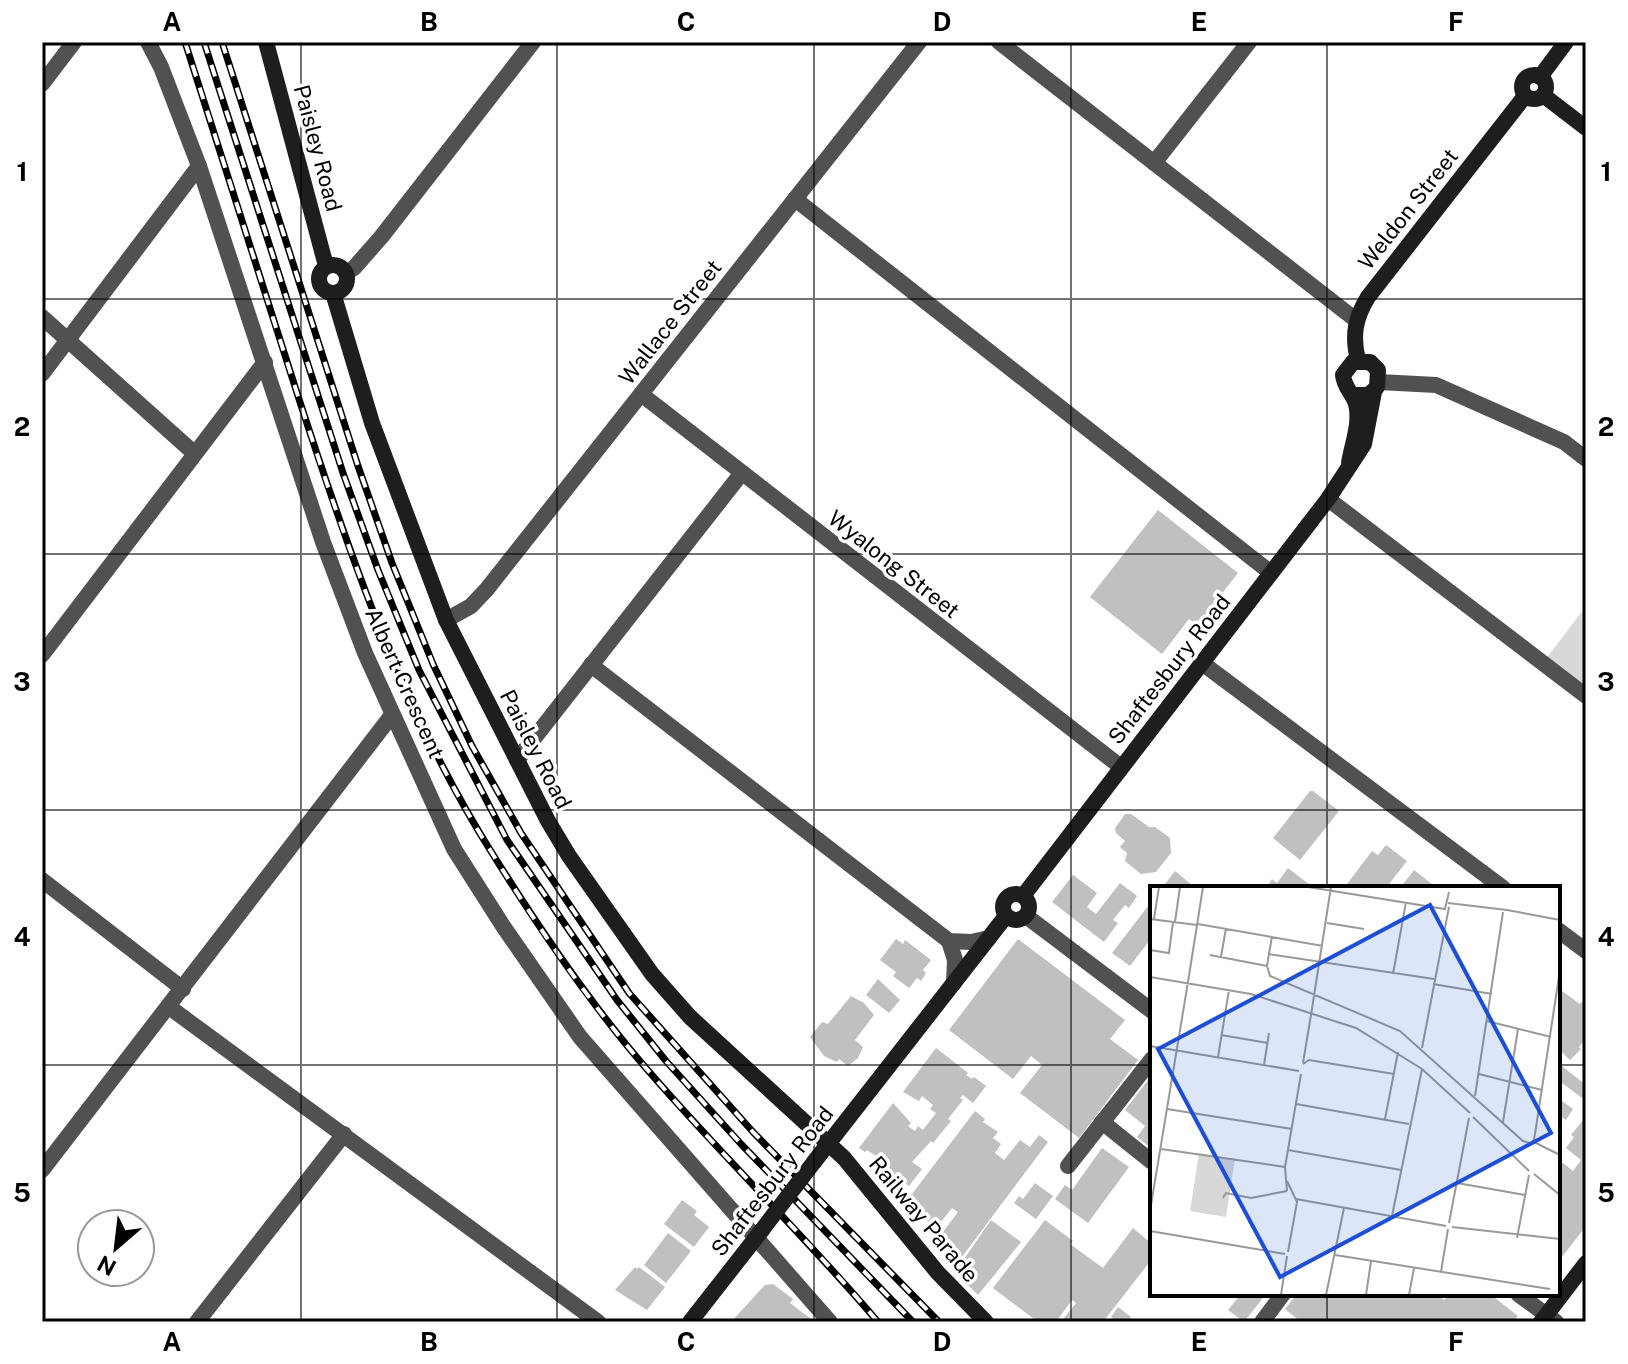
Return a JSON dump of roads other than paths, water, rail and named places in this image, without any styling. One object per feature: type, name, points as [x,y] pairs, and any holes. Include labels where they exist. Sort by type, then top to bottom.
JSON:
[{"type":"main road","name":"Paisley Road","points":[[266,42],[326,266]]},
{"type":"main road","points":[[1540,77],[1566,42]]},
{"type":"main road","points":[[1533,75],[1540,77],[1546,85],[1543,95],[1534,100],[1525,96],[1522,85],[1526,78],[1533,75]]},
{"type":"main road","points":[[1543,95],[1586,128]]},
{"type":"main road","name":"Weldon Street","points":[[1356,320],[1373,288],[1525,96]]},
{"type":"main road","points":[[335,264],[346,273],[346,284],[339,292],[325,291],[319,285],[320,272],[326,266],[335,264]]},
{"type":"main road","name":"Paisley Road","points":[[333,293],[372,423],[446,620],[569,856],[652,974],[690,1017],[830,1144]]},
{"type":"main road","points":[[1356,320],[1358,360]]},
{"type":"main road","points":[[1358,360],[1374,366],[1377,387],[1364,396],[1353,395],[1345,386],[1343,375],[1348,365],[1358,360]]},
{"type":"main road","name":"Shaftesbury Road","points":[[1023,896],[1328,499],[1364,444],[1377,387]]},
{"type":"main road","name":"Shaftesbury Road","points":[[1348,468],[1358,416],[1353,395]]},
{"type":"main road","points":[[1015,894],[1023,896],[1029,905],[1026,916],[1018,920],[1006,916],[1003,909],[1006,899],[1015,894]]},
{"type":"main road","name":"Shaftesbury Road","points":[[690,1322],[1006,916]]},
{"type":"main road","name":"Railway Parade","points":[[830,1144],[938,1273],[986,1322]]},
{"type":"main road","points":[[1548,1320],[1586,1263]]},
{"type":"street","points":[[43,81],[74,42]]},
{"type":"street","name":"Albert Crescent","points":[[148,42],[161,67],[199,166],[323,542],[365,653],[454,849],[580,1037],[634,1101],[759,1233],[830,1322]]},
{"type":"street","name":"Albert Crescent","points":[[156,42],[161,67]]},
{"type":"street","points":[[346,273],[382,236],[533,42]]},
{"type":"street","name":"Wallace Street","points":[[446,620],[471,606],[487,589],[919,42]]},
{"type":"street","points":[[999,42],[1356,320]]},
{"type":"street","points":[[1154,163],[1249,42]]},
{"type":"street","points":[[42,374],[199,166]]},
{"type":"street","points":[[795,199],[1271,573]]},
{"type":"street","points":[[42,317],[194,453]]},
{"type":"street","points":[[42,655],[265,362]]},
{"type":"street","points":[[1377,387],[1436,385],[1564,442],[1586,459]]},
{"type":"street","name":"Wyalong Street","points":[[641,394],[1121,767]]},
{"type":"street","points":[[517,760],[741,474]]},
{"type":"street","points":[[1328,499],[1586,696]]},
{"type":"street","points":[[1202,663],[1500,886]]},
{"type":"street","points":[[591,665],[949,941],[955,960],[954,983]]},
{"type":"street","points":[[42,1170],[392,715]]},
{"type":"street","points":[[42,880],[183,989]]},
{"type":"street","points":[[1026,916],[1150,1009]]},
{"type":"street","points":[[1560,932],[1586,951]]},
{"type":"street","points":[[949,941],[971,942],[989,938]]},
{"type":"street","points":[[169,1007],[598,1322]]},
{"type":"street","points":[[1068,1166],[1150,1062]]},
{"type":"street","points":[[1102,1122],[1150,1160]]},
{"type":"street","points":[[197,1322],[344,1134]]},
{"type":"street","points":[[1262,1322],[1282,1296]]},
{"type":"street","points":[[1520,1296],[1548,1320]]},
{"type":"railway","points":[[185,42],[298,396],[358,572],[405,688],[460,799],[529,911],[608,1022],[680,1106],[878,1322]]},
{"type":"railway","points":[[204,42],[343,473],[378,570],[419,670],[507,840],[617,1000],[666,1061],[741,1144],[913,1322]]},
{"type":"railway","points":[[222,42],[392,563],[433,664],[472,746],[521,833],[629,993],[753,1132],[939,1322]]}]
